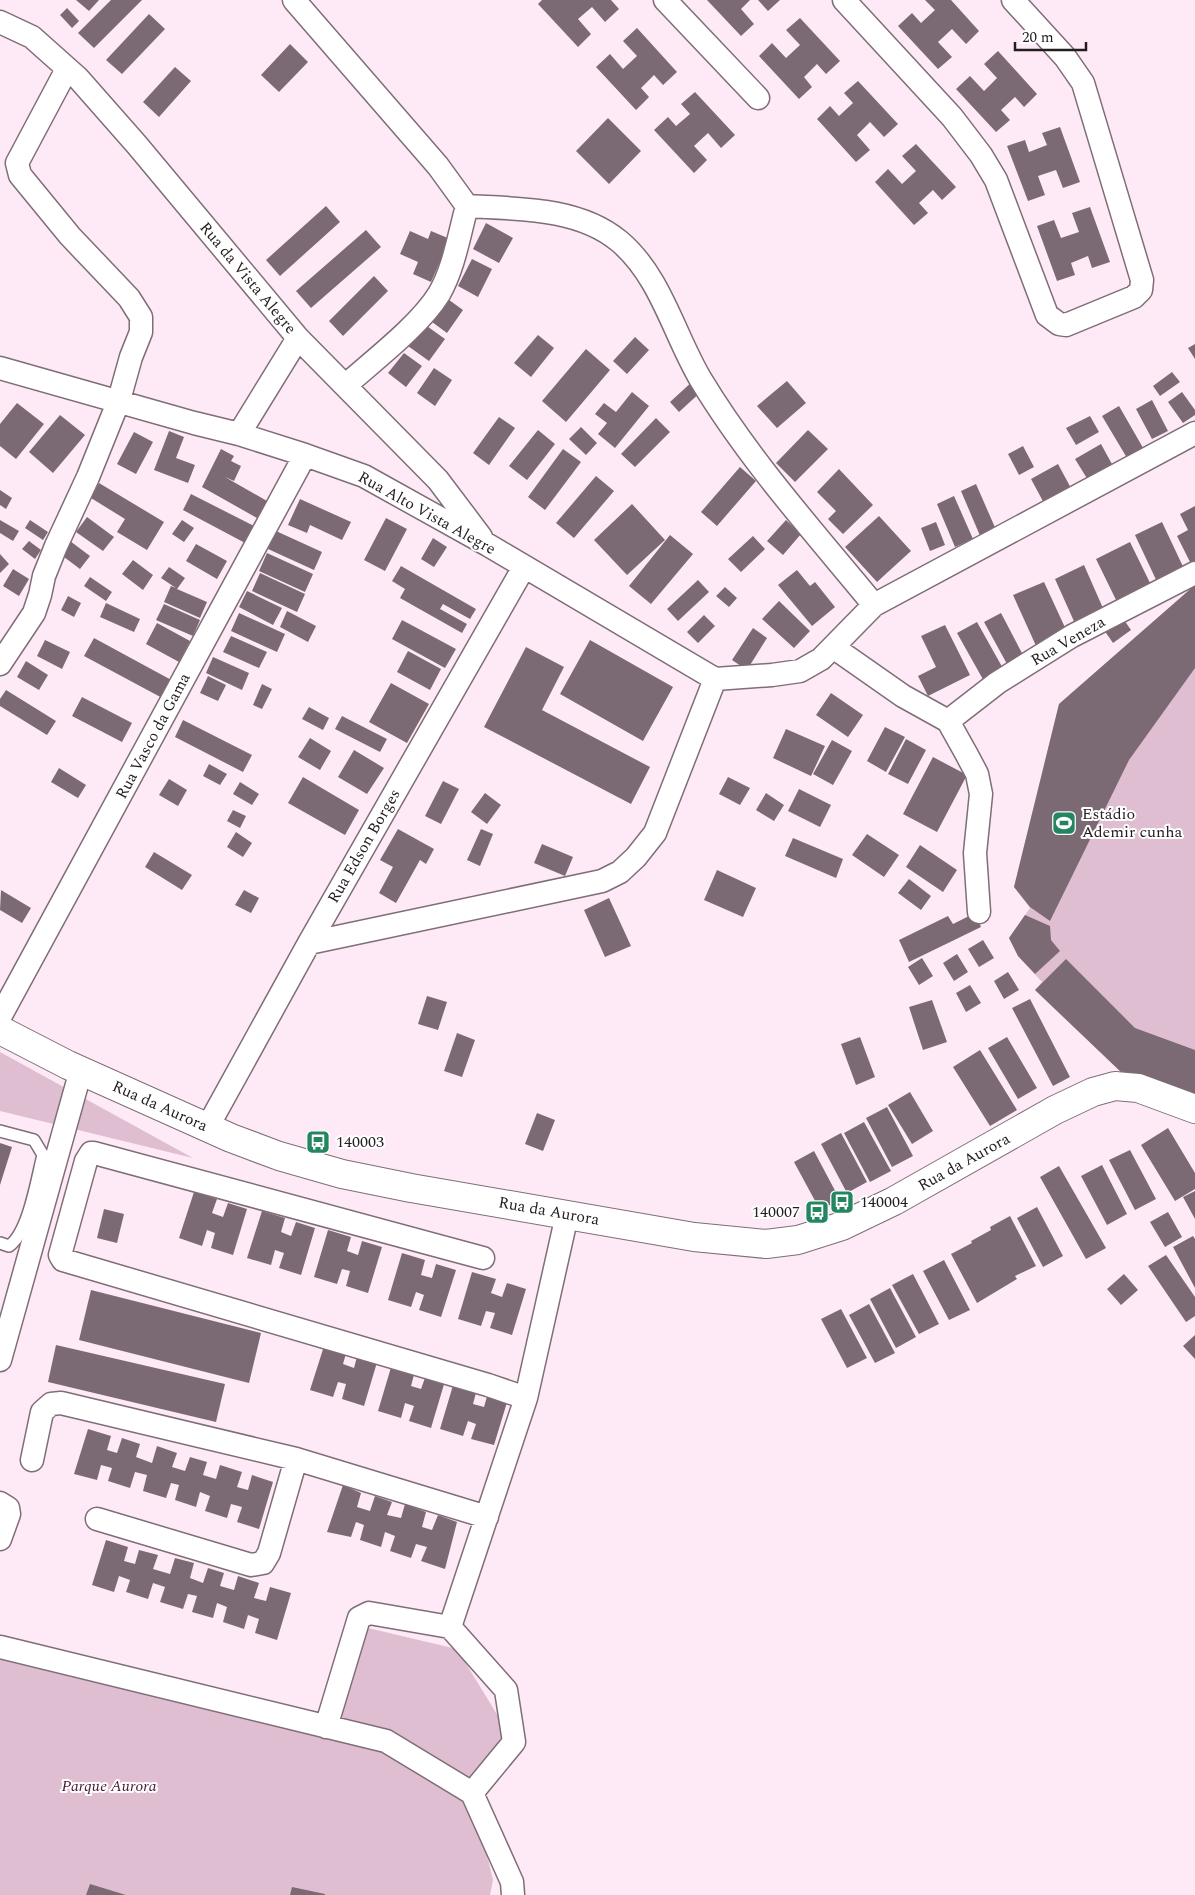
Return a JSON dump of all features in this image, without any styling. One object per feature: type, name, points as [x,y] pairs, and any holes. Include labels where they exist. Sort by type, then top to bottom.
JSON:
[{"type":"main road","name":"Rua da Aurora","points":[[0,1030],[207,1128],[279,1156],[342,1174],[411,1188],[694,1237],[766,1244],[798,1240],[842,1226],[894,1201],[1055,1110],[1093,1092],[1115,1086],[1138,1088],[1195,1109]]},
{"type":"street","points":[[294,0],[438,166],[467,206],[554,213],[592,224],[619,241],[646,271],[700,379],[742,442],[874,605]]},
{"type":"street","points":[[665,0],[758,98]]},
{"type":"street","points":[[844,0],[952,117],[981,156],[996,180],[1047,315],[1059,324],[1066,325],[1134,297],[1140,290],[1142,280],[1083,83],[1065,57],[1013,0]]},
{"type":"street","name":"Rua da Vista Alegre","points":[[0,22],[32,37],[78,78],[137,145],[298,338],[438,480],[488,546]]},
{"type":"street","points":[[0,664],[34,613],[44,576],[88,478],[119,400],[131,356],[140,332],[141,317],[129,298],[70,236],[20,175],[17,162],[67,68]]},
{"type":"street","points":[[346,385],[422,316],[438,294],[449,270],[467,206]]},
{"type":"street","points":[[239,434],[298,338]]},
{"type":"street","name":"Rua Alto Vista Alegre","points":[[0,368],[239,434],[364,476],[524,566],[714,679]]},
{"type":"street","points":[[309,943],[602,881],[620,872],[636,857],[655,833],[714,679],[800,671],[821,659],[874,605],[1195,433]]},
{"type":"street","name":"Rua Vasco da Gama","points":[[0,1017],[305,455]]},
{"type":"street","name":"Rua Edson Borges","points":[[207,1128],[309,943],[524,566]]},
{"type":"street","name":"Rua Veneza","points":[[948,721],[996,683],[1072,636],[1195,573]]},
{"type":"street","points":[[833,647],[904,696],[948,721],[977,774],[980,794],[976,853],[979,912]]},
{"type":"street","points":[[0,1360],[81,1070]]},
{"type":"street","points":[[483,1258],[94,1153],[91,1153],[86,1161],[60,1255],[63,1260],[488,1384],[526,1398]]},
{"type":"street","points":[[450,1627],[526,1398],[567,1215]]},
{"type":"street","points":[[32,1460],[42,1412],[51,1404],[61,1403],[296,1459],[487,1516]]},
{"type":"street","points":[[97,1519],[251,1565],[263,1563],[269,1553],[296,1459]]},
{"type":"street","points":[[0,1503],[8,1508],[9,1514],[0,1539]]},
{"type":"street","points":[[326,1727],[359,1618],[369,1613],[450,1627],[506,1690],[514,1742],[472,1793]]},
{"type":"street","points":[[0,1647],[386,1741],[472,1793],[512,1882],[512,1895]]},
{"type":"lane","points":[[0,1131],[34,1140],[43,1155],[26,1220],[15,1241],[9,1246],[0,1243]]},
{"type":"green space","points":[[1195,585],[1195,1099],[1122,1073],[1035,990],[1042,982],[1018,956],[1009,938],[1030,908],[1014,887],[1059,704]]},
{"type":"green space","points":[[0,1052],[193,1158],[0,1111]]},
{"type":"green space","name":"Parque Aurora","points":[[351,1624],[457,1649],[514,1742],[472,1793],[493,1880],[490,1895],[0,1895],[0,1647],[325,1727]]},
{"type":"building","points":[[76,0],[99,0],[89,11]]},
{"type":"building","points":[[111,0],[142,0],[94,48],[78,33]]},
{"type":"building","points":[[542,0],[611,0],[619,9],[605,22],[592,7],[578,19],[591,34],[578,47],[538,4]]},
{"type":"building","points":[[707,0],[750,0],[741,9],[754,24],[741,36]]},
{"type":"building","points":[[758,0],[780,0],[768,11]]},
{"type":"building","points":[[925,0],[951,0],[979,31],[966,44],[952,29],[938,42],[952,57],[938,69],[898,26],[912,13],[921,23],[935,10]]},
{"type":"building","points":[[67,8],[79,21],[72,28],[60,15]]},
{"type":"building","points":[[149,14],[165,29],[122,74],[106,60]]},
{"type":"building","points":[[800,18],[840,61],[826,74],[817,64],[804,77],[812,87],[799,99],[759,56],[772,43],[786,58],[800,45],[786,30]]},
{"type":"building","points":[[637,28],[677,72],[663,85],[654,75],[641,88],[649,97],[636,110],[596,67],[610,54],[623,69],[637,56],[623,41]]},
{"type":"building","points":[[290,44],[308,62],[279,92],[261,75]]},
{"type":"building","points":[[998,51],[1037,94],[1024,107],[1015,97],[1001,110],[1010,120],[996,132],[956,89],[970,76],[984,91],[997,78],[984,64]]},
{"type":"building","points":[[175,67],[191,81],[159,117],[143,102]]},
{"type":"building","points":[[858,81],[898,124],[884,137],[870,122],[857,135],[870,150],[856,162],[817,119],[830,106],[839,116],[853,103],[844,93]]},
{"type":"building","points":[[695,92],[735,135],[721,148],[708,133],[694,146],[707,160],[694,173],[654,130],[668,117],[676,126],[690,114],[681,104]]},
{"type":"building","points":[[608,118],[641,151],[609,184],[576,151]]},
{"type":"building","points":[[1060,127],[1080,182],[1063,188],[1056,170],[1038,176],[1045,195],[1028,201],[1007,146],[1025,140],[1029,152],[1047,145],[1042,133]]},
{"type":"building","points":[[916,144],[956,187],[942,200],[933,190],[919,203],[928,213],[914,225],[875,182],[888,169],[902,184],[916,171],[902,156]]},
{"type":"building","points":[[326,206],[340,222],[280,276],[266,260]]},
{"type":"building","points":[[1090,207],[1110,262],[1092,268],[1088,256],[1071,263],[1075,275],[1057,281],[1037,226],[1054,220],[1061,238],[1079,232],[1072,213]]},
{"type":"building","points":[[486,223],[513,238],[499,263],[473,249]]},
{"type":"building","points":[[366,230],[381,247],[311,308],[296,291]]},
{"type":"building","points":[[410,231],[428,239],[431,231],[450,239],[431,282],[413,274],[418,262],[400,254]]},
{"type":"building","points":[[472,259],[492,269],[478,297],[458,286]]},
{"type":"building","points":[[374,276],[388,291],[343,336],[329,321]]},
{"type":"building","points":[[445,297],[463,310],[447,333],[428,319]]},
{"type":"building","points":[[424,324],[445,339],[429,361],[408,346]]},
{"type":"building","points":[[538,335],[554,348],[531,377],[514,363]]},
{"type":"building","points":[[635,337],[649,350],[627,374],[613,361]]},
{"type":"building","points":[[1195,344],[1195,359],[1188,348]]},
{"type":"building","points":[[586,349],[610,370],[566,422],[542,401]]},
{"type":"building","points":[[404,353],[422,366],[406,387],[388,373]]},
{"type":"building","points":[[434,368],[452,380],[435,406],[417,393]]},
{"type":"building","points":[[1172,372],[1180,382],[1160,396],[1153,386]]},
{"type":"building","points":[[694,380],[703,390],[679,412],[670,402]]},
{"type":"building","points":[[787,381],[806,403],[777,428],[757,406]]},
{"type":"building","points":[[632,392],[649,406],[615,448],[598,434],[607,423],[595,414],[604,403],[616,412]]},
{"type":"building","points":[[1182,392],[1195,410],[1195,415],[1183,423],[1168,402]]},
{"type":"building","points":[[1152,400],[1168,431],[1152,439],[1136,409]]},
{"type":"building","points":[[17,403],[44,424],[16,459],[0,446],[0,424]]},
{"type":"building","points":[[1119,406],[1146,453],[1130,463],[1102,416]]},
{"type":"building","points":[[60,415],[85,435],[53,473],[29,452]]},
{"type":"building","points":[[1090,416],[1099,432],[1076,445],[1066,428]]},
{"type":"building","points":[[499,417],[515,428],[489,465],[473,453]]},
{"type":"building","points":[[656,418],[670,432],[635,467],[621,454]]},
{"type":"building","points":[[581,427],[597,443],[586,455],[569,439]]},
{"type":"building","points":[[538,430],[555,444],[527,480],[509,466]]},
{"type":"building","points":[[808,430],[828,449],[795,482],[776,463]]},
{"type":"building","points":[[169,431],[184,437],[176,458],[195,465],[188,483],[154,470]]},
{"type":"building","points":[[134,432],[153,442],[136,474],[117,464]]},
{"type":"building","points":[[1101,444],[1113,466],[1088,480],[1075,459]]},
{"type":"building","points":[[1023,446],[1034,467],[1019,475],[1008,454]]},
{"type":"building","points":[[221,449],[234,456],[231,461],[241,466],[234,481],[225,477],[267,501],[257,518],[202,487]]},
{"type":"building","points":[[563,449],[581,462],[545,510],[528,497]]},
{"type":"building","points":[[1058,464],[1072,490],[1045,505],[1031,479]]},
{"type":"building","points":[[740,467],[756,481],[717,526],[701,512]]},
{"type":"building","points":[[839,469],[873,505],[843,534],[828,519],[836,511],[817,492]]},
{"type":"building","points":[[596,476],[614,491],[574,538],[556,523]]},
{"type":"building","points":[[99,483],[164,522],[147,550],[117,532],[125,519],[91,498]]},
{"type":"building","points":[[976,484],[997,532],[981,538],[961,491]]},
{"type":"building","points":[[0,490],[12,498],[6,509],[0,505]]},
{"type":"building","points":[[191,494],[256,527],[247,544],[183,510]]},
{"type":"building","points":[[954,496],[973,539],[955,547],[937,504]]},
{"type":"building","points":[[300,499],[351,522],[342,540],[310,525],[307,533],[288,525]]},
{"type":"building","points":[[632,504],[665,540],[627,575],[594,540]]},
{"type":"building","points":[[1195,506],[1195,562],[1191,564],[1177,536],[1188,530],[1180,514]]},
{"type":"building","points":[[879,516],[911,551],[877,582],[845,547]]},
{"type":"building","points":[[87,517],[114,537],[103,551],[76,532]]},
{"type":"building","points":[[386,518],[407,529],[385,571],[364,560]]},
{"type":"building","points":[[0,520],[19,531],[13,541],[0,533]]},
{"type":"building","points":[[30,520],[48,532],[43,540],[25,528]]},
{"type":"building","points":[[182,520],[194,528],[184,542],[172,534]]},
{"type":"building","points":[[786,520],[801,534],[783,555],[767,541]]},
{"type":"building","points":[[936,522],[945,545],[930,551],[921,528]]},
{"type":"building","points":[[1162,522],[1186,573],[1159,586],[1135,535]]},
{"type":"building","points":[[276,531],[322,552],[314,570],[268,549]]},
{"type":"building","points":[[670,535],[693,554],[651,604],[629,586]]},
{"type":"building","points":[[753,536],[765,549],[741,572],[728,559]]},
{"type":"building","points":[[433,538],[447,547],[434,567],[421,559]]},
{"type":"building","points":[[29,541],[41,550],[35,559],[22,549]]},
{"type":"building","points":[[70,541],[90,556],[80,569],[60,554]]},
{"type":"building","points":[[1130,542],[1153,589],[1119,606],[1096,559]]},
{"type":"building","points":[[196,544],[227,561],[217,579],[186,561]]},
{"type":"building","points":[[267,553],[313,574],[305,592],[259,571]]},
{"type":"building","points":[[0,554],[9,564],[0,573]]},
{"type":"building","points":[[133,560],[153,575],[143,590],[122,574]]},
{"type":"building","points":[[1084,565],[1106,615],[1077,628],[1055,579]]},
{"type":"building","points":[[401,566],[476,609],[470,619],[443,604],[440,609],[467,624],[462,633],[400,598],[405,589],[392,581]]},
{"type":"building","points":[[169,567],[185,578],[177,589],[207,602],[200,618],[164,602],[171,586],[176,588],[161,578]]},
{"type":"building","points":[[13,569],[29,579],[19,596],[3,586]]},
{"type":"building","points":[[797,570],[810,586],[815,582],[835,607],[812,626],[778,585]]},
{"type":"building","points":[[260,573],[305,594],[297,612],[252,591]]},
{"type":"building","points":[[90,577],[112,592],[106,601],[84,586]]},
{"type":"building","points":[[698,580],[709,592],[678,621],[667,609]]},
{"type":"building","points":[[1044,582],[1068,634],[1037,648],[1013,595]]},
{"type":"building","name":"Estádio Ademir cunha","points":[[1195,585],[1195,668],[1129,760],[1050,921],[1030,907],[1014,887],[1059,704]]},
{"type":"building","points":[[725,587],[737,598],[729,607],[716,596]]},
{"type":"building","points":[[247,591],[282,608],[273,625],[239,607]]},
{"type":"building","points":[[68,596],[81,603],[74,617],[61,610]]},
{"type":"building","points":[[779,601],[810,631],[794,648],[762,619]]},
{"type":"building","points":[[106,603],[140,619],[134,632],[100,617]]},
{"type":"building","points":[[164,604],[200,620],[193,636],[156,620]]},
{"type":"building","points":[[287,611],[316,626],[308,642],[280,627]]},
{"type":"building","points":[[239,613],[285,634],[277,652],[231,631]]},
{"type":"building","points":[[1001,613],[1023,655],[1007,664],[984,622]]},
{"type":"building","points":[[704,615],[715,626],[698,643],[687,632]]},
{"type":"building","points":[[1122,617],[1131,630],[1113,643],[1104,630]]},
{"type":"building","points":[[402,620],[456,649],[445,668],[392,639]]},
{"type":"building","points":[[977,622],[1005,672],[985,683],[957,633]]},
{"type":"building","points":[[157,623],[190,641],[179,662],[146,644]]},
{"type":"building","points":[[945,625],[970,675],[928,696],[918,676],[936,667],[921,636]]},
{"type":"building","points":[[753,628],[767,638],[747,670],[732,660]]},
{"type":"building","points":[[231,636],[267,652],[259,668],[223,652]]},
{"type":"building","points":[[94,638],[175,682],[166,700],[84,656]]},
{"type":"building","points":[[45,640],[70,652],[62,669],[37,656]]},
{"type":"building","points":[[590,640],[673,687],[643,741],[560,694]]},
{"type":"building","points":[[526,647],[564,667],[542,710],[650,767],[631,804],[484,727]]},
{"type":"building","points":[[408,651],[441,669],[430,690],[397,672]]},
{"type":"building","points":[[213,657],[249,673],[242,690],[206,673]]},
{"type":"building","points":[[26,661],[48,675],[39,690],[17,677]]},
{"type":"building","points":[[208,676],[226,685],[218,701],[200,693]]},
{"type":"building","points":[[391,683],[429,704],[407,743],[369,722]]},
{"type":"building","points":[[262,684],[272,689],[262,709],[253,705]]},
{"type":"building","points":[[6,690],[56,721],[47,735],[0,706],[0,699]]},
{"type":"building","points":[[831,693],[863,715],[848,737],[816,715]]},
{"type":"building","points":[[82,697],[132,723],[122,742],[72,716]]},
{"type":"building","points":[[309,707],[329,718],[323,730],[302,719]]},
{"type":"building","points":[[342,716],[387,739],[380,752],[335,729]]},
{"type":"building","points":[[183,720],[252,755],[243,772],[175,737]]},
{"type":"building","points":[[885,727],[905,737],[886,772],[867,761]]},
{"type":"building","points":[[786,729],[825,746],[811,776],[773,758]]},
{"type":"building","points":[[310,738],[331,751],[320,770],[298,757]]},
{"type":"building","points":[[906,739],[926,750],[908,784],[888,774]]},
{"type":"building","points":[[832,740],[852,751],[833,785],[813,774]]},
{"type":"building","points":[[354,750],[384,768],[367,794],[338,777]]},
{"type":"building","points":[[933,757],[967,775],[937,832],[903,814]]},
{"type":"building","points":[[209,764],[227,774],[220,785],[203,776]]},
{"type":"building","points":[[59,768],[86,785],[78,798],[51,782]]},
{"type":"building","points":[[303,777],[359,810],[345,835],[288,803]]},
{"type":"building","points":[[728,777],[750,788],[740,805],[719,794]]},
{"type":"building","points":[[169,779],[187,790],[178,806],[159,795]]},
{"type":"building","points":[[443,781],[459,789],[441,824],[425,816]]},
{"type":"building","points":[[240,782],[259,794],[252,805],[233,794]]},
{"type":"building","points":[[799,789],[831,805],[820,827],[788,811]]},
{"type":"building","points":[[485,793],[501,805],[487,824],[471,812]]},
{"type":"building","points":[[766,793],[784,805],[774,821],[756,810]]},
{"type":"building","points":[[233,810],[246,816],[240,828],[227,821]]},
{"type":"building","points":[[398,829],[434,849],[426,864],[420,860],[396,903],[379,893],[393,867],[380,860]]},
{"type":"building","points":[[481,829],[493,834],[480,866],[467,860]]},
{"type":"building","points":[[236,832],[252,843],[243,857],[227,847]]},
{"type":"building","points":[[867,834],[899,855],[884,877],[852,855]]},
{"type":"building","points":[[793,838],[843,859],[836,878],[785,856]]},
{"type":"building","points":[[542,844],[573,857],[565,876],[534,863]]},
{"type":"building","points":[[920,845],[957,870],[943,892],[906,867]]},
{"type":"building","points":[[154,852],[192,875],[182,890],[145,867]]},
{"type":"building","points":[[717,870],[756,888],[743,917],[704,900]]},
{"type":"building","points":[[909,879],[931,896],[921,910],[898,893]]},
{"type":"building","points":[[1,890],[31,908],[22,923],[0,910]]},
{"type":"building","points":[[244,890],[259,898],[251,913],[235,905]]},
{"type":"building","points":[[609,898],[631,946],[605,957],[584,910]]},
{"type":"building","points":[[975,913],[981,927],[909,962],[899,940],[948,916],[953,924]]},
{"type":"building","points":[[1025,915],[1050,926],[1051,940],[1060,951],[1035,974],[1018,956],[1009,938]]},
{"type":"building","points":[[983,940],[994,958],[979,967],[968,949]]},
{"type":"building","points":[[957,954],[968,972],[954,981],[943,963]]},
{"type":"building","points":[[922,958],[933,976],[919,985],[908,967]]},
{"type":"building","points":[[1066,959],[1135,1028],[1195,1050],[1195,1099],[1122,1073],[1035,990]]},
{"type":"building","points":[[1008,972],[1019,990],[1004,999],[994,981]]},
{"type":"building","points":[[970,985],[981,1003],[966,1012],[956,993]]},
{"type":"building","points":[[427,996],[447,1002],[438,1030],[418,1024]]},
{"type":"building","points":[[1030,999],[1070,1077],[1053,1086],[1012,1008]]},
{"type":"building","points":[[932,1000],[947,1042],[923,1050],[909,1007]]},
{"type":"building","points":[[457,1033],[475,1040],[462,1077],[444,1071]]},
{"type":"building","points":[[860,1037],[875,1077],[856,1085],[841,1044]]},
{"type":"building","points":[[1007,1037],[1037,1088],[1018,1099],[988,1048]]},
{"type":"building","points":[[980,1050],[1017,1110],[990,1126],[953,1067]]},
{"type":"building","points":[[910,1092],[933,1131],[912,1144],[888,1105]]},
{"type":"building","points":[[887,1107],[913,1156],[892,1167],[866,1118]]},
{"type":"building","points":[[537,1113],[555,1120],[543,1151],[525,1144]]},
{"type":"building","points":[[864,1122],[891,1171],[870,1182],[844,1133]]},
{"type":"building","points":[[1168,1128],[1195,1173],[1195,1189],[1175,1201],[1141,1145]]},
{"type":"building","points":[[841,1133],[867,1182],[847,1193],[821,1144]]},
{"type":"building","points":[[0,1143],[12,1147],[0,1185]]},
{"type":"building","points":[[1130,1150],[1156,1199],[1135,1210],[1109,1160]]},
{"type":"building","points":[[814,1151],[840,1200],[820,1210],[794,1162]]},
{"type":"building","points":[[1102,1165],[1127,1214],[1107,1225],[1081,1176]]},
{"type":"building","points":[[1059,1166],[1106,1248],[1086,1259],[1040,1177]]},
{"type":"building","points":[[1195,1191],[1195,1219],[1183,1197]]},
{"type":"building","points":[[194,1192],[217,1199],[212,1213],[223,1217],[228,1203],[247,1209],[233,1255],[211,1248],[215,1233],[207,1230],[202,1246],[179,1238]]},
{"type":"building","points":[[1037,1207],[1063,1256],[1043,1267],[1017,1218]]},
{"type":"building","points":[[104,1209],[124,1214],[117,1243],[97,1238]]},
{"type":"building","points":[[262,1211],[285,1218],[281,1232],[291,1236],[296,1222],[315,1228],[301,1275],[279,1268],[284,1253],[275,1250],[271,1265],[247,1258]]},
{"type":"building","points":[[1168,1212],[1182,1237],[1165,1247],[1150,1222]]},
{"type":"building","points":[[1010,1216],[1036,1266],[1015,1276],[1017,1279],[977,1303],[951,1254],[972,1243],[971,1241],[991,1230],[990,1227]]},
{"type":"building","points":[[328,1230],[351,1237],[347,1251],[358,1255],[362,1241],[382,1247],[368,1293],[346,1286],[350,1271],[342,1269],[337,1284],[314,1277]]},
{"type":"building","points":[[1193,1236],[1195,1239],[1195,1288],[1173,1247]]},
{"type":"building","points":[[402,1253],[425,1260],[421,1275],[432,1278],[436,1264],[456,1270],[441,1317],[419,1310],[424,1295],[416,1292],[411,1307],[388,1300]]},
{"type":"building","points":[[1166,1255],[1195,1297],[1195,1316],[1186,1322],[1148,1266]]},
{"type":"building","points":[[944,1260],[970,1310],[949,1320],[923,1271]]},
{"type":"building","points":[[472,1272],[496,1279],[491,1293],[502,1297],[507,1283],[526,1289],[512,1335],[490,1328],[495,1313],[486,1311],[481,1326],[458,1319]]},
{"type":"building","points":[[913,1274],[939,1324],[919,1334],[892,1285]]},
{"type":"building","points":[[1124,1274],[1138,1290],[1121,1305],[1107,1289]]},
{"type":"building","points":[[890,1288],[916,1337],[896,1348],[870,1299]]},
{"type":"building","points":[[91,1290],[261,1333],[249,1383],[79,1340]]},
{"type":"building","points":[[869,1304],[895,1353],[875,1363],[849,1315]]},
{"type":"building","points":[[841,1309],[867,1358],[847,1368],[821,1319]]},
{"type":"building","points":[[1195,1335],[1195,1359],[1183,1346]]},
{"type":"building","points":[[325,1343],[347,1350],[343,1364],[354,1368],[358,1353],[378,1359],[364,1406],[342,1399],[346,1384],[338,1382],[333,1397],[310,1390]]},
{"type":"building","points":[[56,1345],[225,1384],[216,1422],[48,1382]]},
{"type":"building","points":[[392,1364],[415,1371],[411,1386],[421,1389],[426,1375],[445,1381],[431,1428],[409,1421],[414,1406],[405,1403],[401,1418],[378,1411]]},
{"type":"building","points":[[454,1382],[477,1389],[473,1404],[484,1407],[488,1393],[508,1399],[494,1445],[471,1439],[476,1424],[468,1421],[463,1436],[440,1429]]},
{"type":"building","points":[[88,1429],[111,1436],[107,1450],[117,1453],[122,1438],[140,1444],[136,1457],[152,1463],[157,1446],[177,1453],[172,1467],[185,1471],[190,1457],[207,1462],[203,1475],[216,1479],[220,1465],[242,1472],[237,1487],[248,1490],[252,1475],[273,1482],[259,1529],[237,1522],[242,1507],[231,1504],[227,1518],[205,1511],[210,1496],[200,1492],[196,1507],[175,1500],[179,1485],[171,1483],[166,1498],[143,1491],[147,1475],[135,1472],[130,1488],[108,1481],[112,1468],[101,1465],[97,1480],[74,1474]]},
{"type":"building","points":[[343,1485],[361,1493],[357,1507],[370,1511],[375,1496],[392,1502],[387,1515],[401,1518],[405,1504],[426,1512],[422,1527],[432,1530],[438,1515],[457,1522],[445,1569],[421,1561],[427,1547],[416,1544],[411,1558],[390,1551],[395,1536],[385,1532],[381,1547],[360,1540],[364,1525],[356,1522],[351,1537],[327,1532]]},
{"type":"building","points":[[106,1540],[128,1547],[124,1561],[135,1564],[139,1550],[158,1555],[153,1569],[170,1574],[175,1558],[194,1563],[190,1578],[203,1583],[208,1568],[224,1573],[220,1586],[234,1590],[238,1576],[259,1583],[254,1598],[266,1601],[270,1587],[291,1593],[277,1640],[255,1633],[259,1619],[248,1615],[244,1629],[223,1622],[227,1607],[217,1603],[213,1618],[192,1612],[197,1596],[188,1594],[183,1609],[160,1602],[165,1587],[153,1583],[148,1599],[126,1592],[130,1580],[119,1576],[114,1592],[92,1585]]},
{"type":"building","points":[[90,1884],[126,1895],[86,1895]]},
{"type":"building","points":[[292,1887],[325,1894],[325,1895],[290,1895]]},
{"type":"place","name":"Estádio Ademir cunha","points":[[1064,823]]},
{"type":"place","name":"140003","points":[[318,1142]]},
{"type":"place","name":"140004","points":[[842,1202]]},
{"type":"place","name":"140007","points":[[817,1212]]}]
